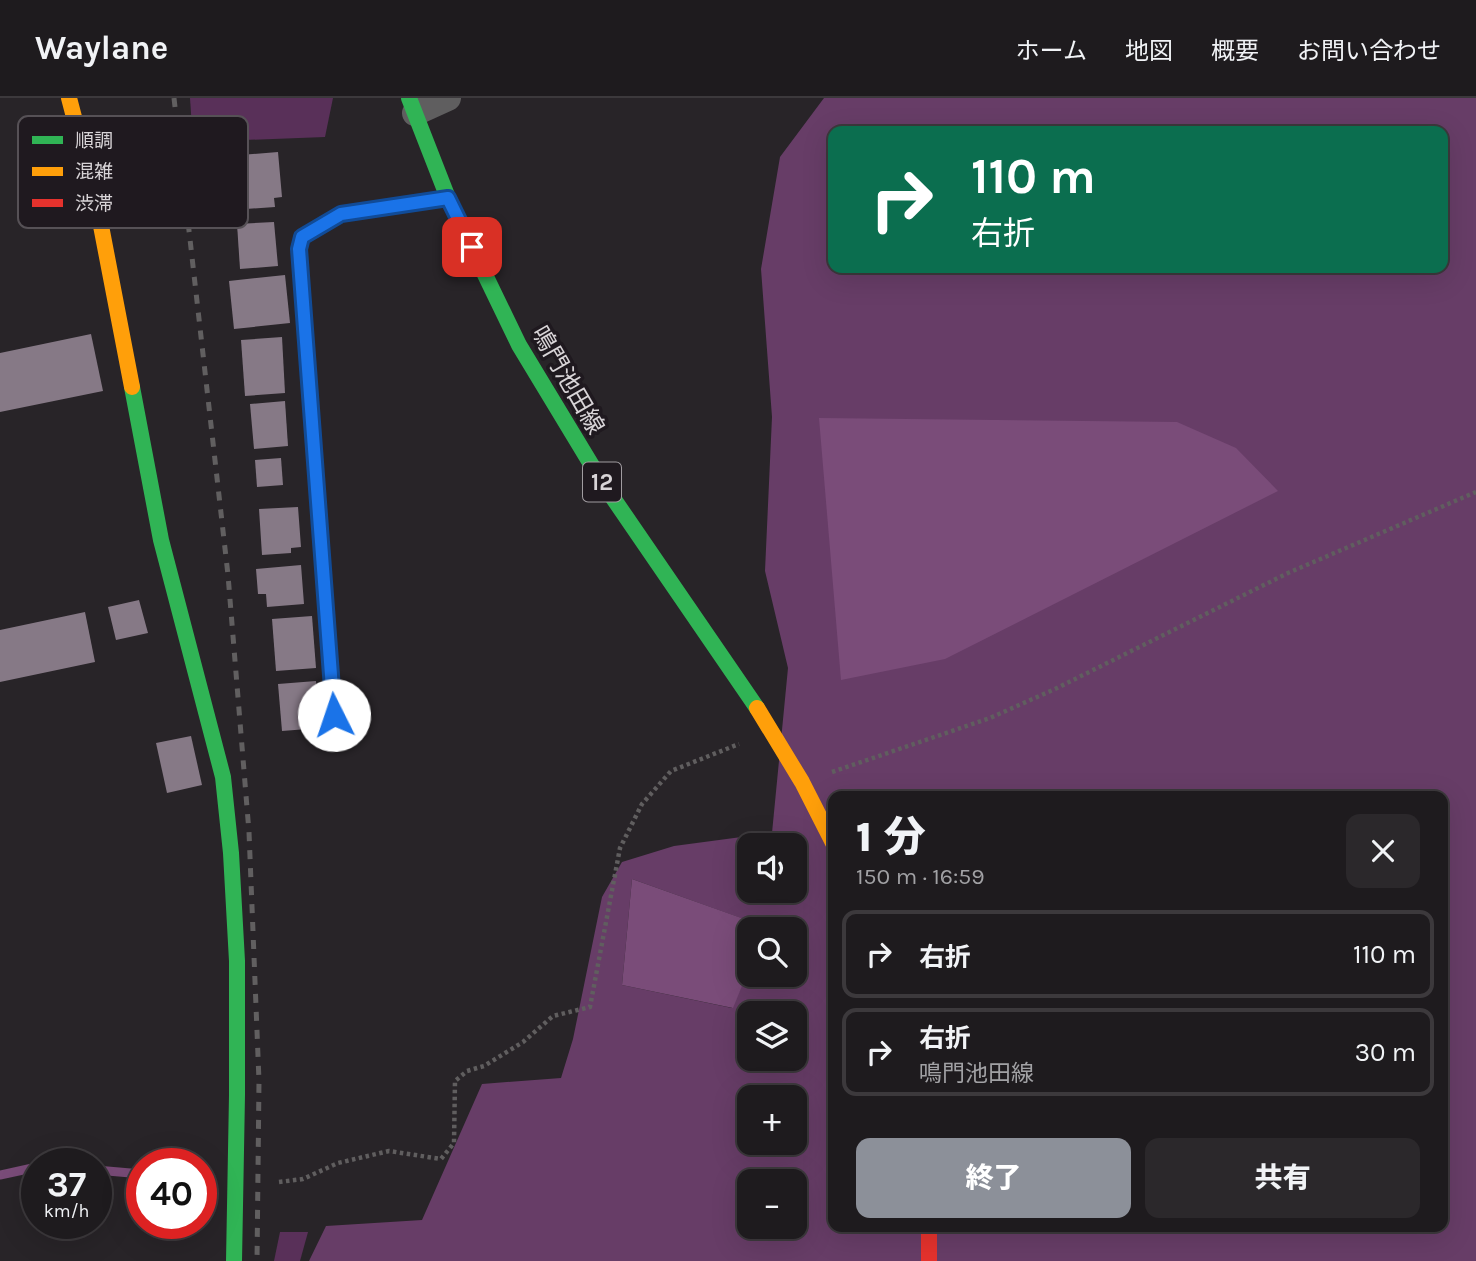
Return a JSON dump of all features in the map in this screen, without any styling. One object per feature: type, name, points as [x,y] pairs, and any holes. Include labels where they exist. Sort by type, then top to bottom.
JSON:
[{"type":"street","points":[[69,98],[74,116]]},
{"type":"street","points":[[412,106],[448,98]]},
{"type":"street","name":"鳴門池田線","points":[[412,106],[448,198],[519,345],[600,479],[755,705],[802,782],[828,833]]},
{"type":"street","points":[[334,715],[299,249],[302,237],[341,214],[448,198]]},
{"type":"street","points":[[101,228],[161,540],[223,777],[231,853],[237,961],[234,1261]]},
{"type":"street","points":[[929,1232],[929,1261]]},
{"type":"path","points":[[802,782],[990,718],[1055,689],[1288,573],[1476,492]]},
{"type":"path","points":[[279,1182],[303,1179],[338,1163],[389,1151],[441,1159],[454,1143],[455,1081],[467,1071],[484,1066],[523,1042],[553,1016],[590,1007],[620,848],[642,804],[671,771],[728,750],[769,730]]},
{"type":"shaded area","points":[[190,98],[333,98],[325,137],[248,140],[248,116],[191,116]]},
{"type":"shaded area","points":[[824,98],[1476,98],[1476,1261],[309,1261],[326,1226],[422,1220],[482,1084],[561,1078],[573,1039],[602,897],[622,862],[674,846],[737,838],[737,903],[807,903],[807,833],[772,833],[788,668],[765,571],[772,417],[761,269],[780,157]],"holes":[[[632,879],[738,917],[807,917],[807,987],[741,987],[732,1008],[622,985]]]},
{"type":"shaded area","points":[[819,418],[1177,422],[1236,448],[1278,491],[945,659],[841,680]]},
{"type":"shaded area","points":[[632,879],[739,917],[737,987],[742,987],[733,1008],[622,985]]},
{"type":"shaded area","points":[[280,1232],[308,1232],[300,1261],[274,1261]]},
{"type":"building","points":[[278,152],[282,197],[274,198],[275,207],[248,209],[248,154]]},
{"type":"building","points":[[274,222],[278,266],[240,269],[237,228],[248,228],[248,223]]},
{"type":"building","points":[[285,275],[290,323],[234,329],[229,281]]},
{"type":"building","points":[[91,334],[103,391],[0,412],[0,353]]},
{"type":"building","points":[[282,337],[285,393],[245,396],[241,340]]},
{"type":"building","points":[[285,401],[288,446],[254,449],[250,404]]},
{"type":"building","points":[[281,458],[283,485],[257,487],[255,460]]},
{"type":"building","points":[[298,507],[301,547],[291,548],[291,553],[262,555],[259,509]]},
{"type":"building","points":[[301,565],[304,604],[267,607],[266,594],[258,594],[256,569]]},
{"type":"building","points":[[139,600],[148,633],[116,640],[108,607]]},
{"type":"building","points":[[85,612],[95,662],[0,682],[0,630]]},
{"type":"building","points":[[312,616],[316,668],[276,671],[272,619]]},
{"type":"building","points":[[316,681],[320,728],[282,731],[278,684]]},
{"type":"building","points":[[191,736],[202,785],[167,793],[156,743]]},
{"type":"waterway","points":[[0,1175],[21,1170]]},
{"type":"waterway","points":[[112,1171],[126,1173]]},
{"type":"railway","points":[[174,98],[176,116]]},
{"type":"railway","points":[[189,228],[228,575],[249,832],[259,1081],[257,1261]]},
{"type":"traffic: fast","points":[[409,98],[448,198],[519,345],[600,479],[757,708]]},
{"type":"traffic: fast","points":[[334,715],[299,249],[302,237],[341,214],[448,198]]},
{"type":"traffic: fast","points":[[132,387],[161,540],[223,777],[231,853],[237,961],[234,1261]]},
{"type":"traffic: slow","points":[[69,98],[74,116]]},
{"type":"traffic: slow","points":[[101,228],[132,387]]},
{"type":"traffic: slow","points":[[757,708],[802,782],[828,833]]},
{"type":"traffic: jam","points":[[929,1232],[929,1261]]},
{"type":"route","points":[[334,715],[299,249],[302,237],[341,214],[448,198],[472,247]]}]
